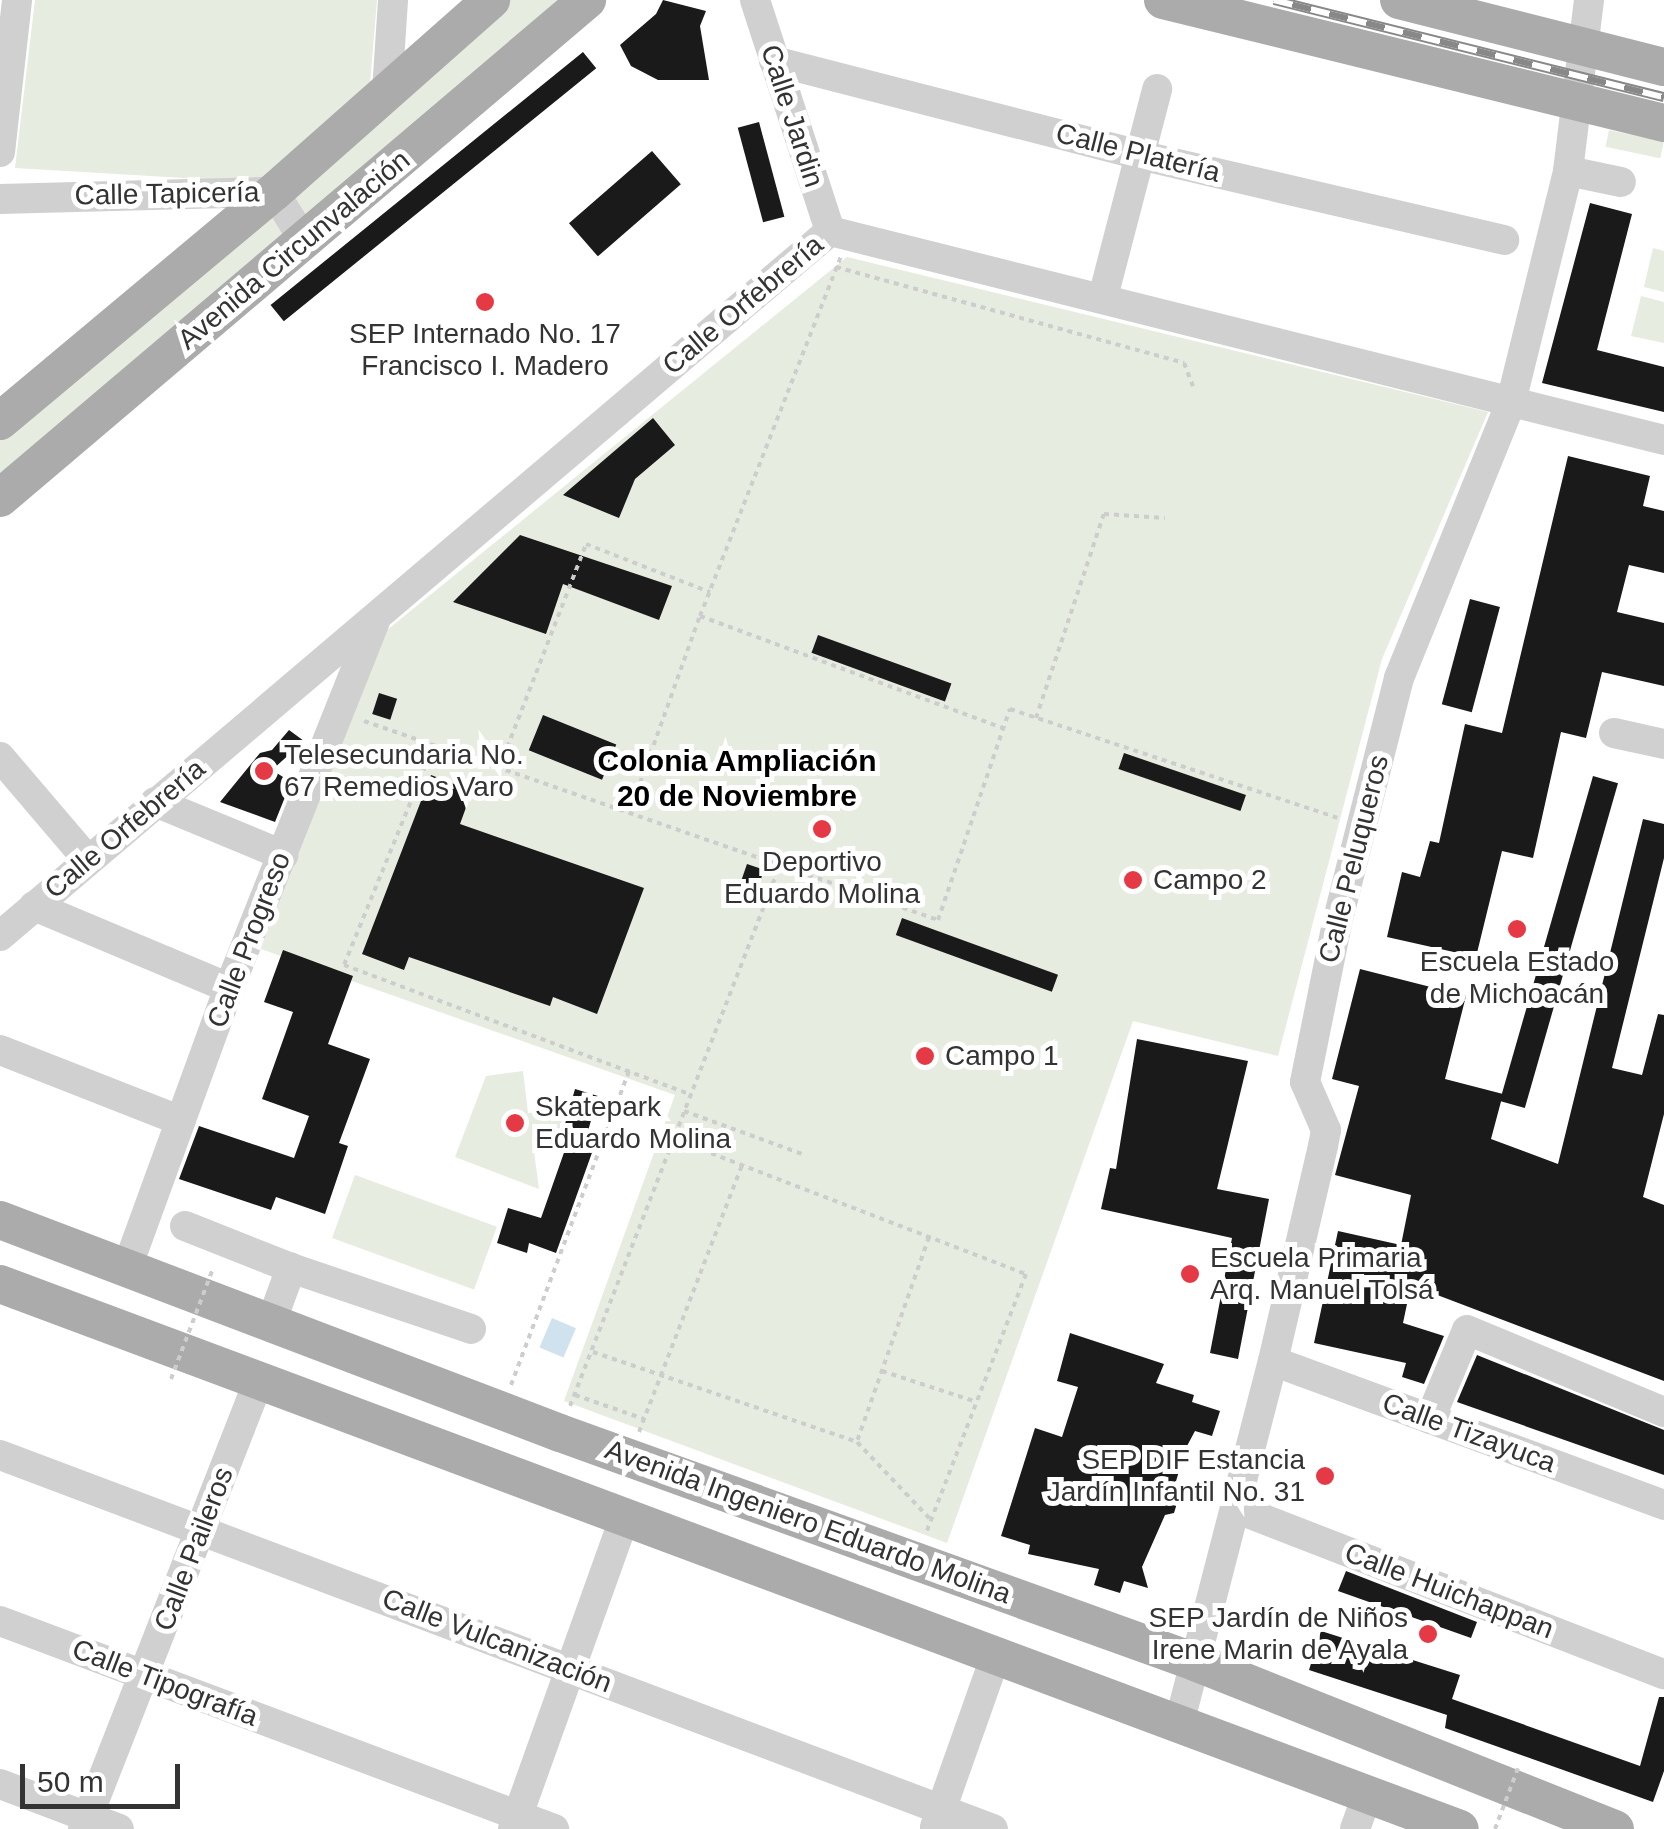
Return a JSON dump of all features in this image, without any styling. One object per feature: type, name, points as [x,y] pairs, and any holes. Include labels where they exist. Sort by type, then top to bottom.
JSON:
[{"type":"main road","name":"Avenida Circunvalación","points":[[0,421],[274,192],[491,0]]},
{"type":"main road","name":"Avenida Circunvalación","points":[[0,498],[587,0]]},
{"type":"main road","points":[[1163,0],[1664,123]]},
{"type":"main road","points":[[1399,0],[1664,66]]},
{"type":"main road","name":"Avenida Ingeniero Eduardo Molina","points":[[0,1220],[502,1411],[1195,1662],[1615,1829]]},
{"type":"main road","name":"Avenida Ingeniero Eduardo Molina","points":[[0,1284],[1178,1724],[1361,1812],[1460,1829]]},
{"type":"street","points":[[0,152],[17,0]]},
{"type":"street","points":[[388,91],[393,0]]},
{"type":"street","name":"Calle Jardin","points":[[755,0],[774,61],[840,233]]},
{"type":"street","name":"Calle Peluqueros","points":[[1178,1724],[1273,1361],[1326,1130],[1307,1094],[1306,1069],[1361,826],[1400,678],[1511,402],[1568,171],[1580,102],[1589,0]]},
{"type":"street","name":"Calle Platería","points":[[774,61],[1139,155],[1504,240]]},
{"type":"street","points":[[1103,298],[1158,89]]},
{"type":"street","points":[[1568,171],[1620,182]]},
{"type":"street","name":"Calle Tapicería","points":[[0,199],[274,192],[305,242]]},
{"type":"street","name":"Calle Orfebrería","points":[[0,936],[378,614],[840,233],[1664,440]]},
{"type":"street","name":"Calle Progreso","points":[[127,1268],[229,988],[336,711],[378,614]]},
{"type":"street","points":[[1614,733],[1664,744]]},
{"type":"street","points":[[0,757],[87,859]]},
{"type":"street","points":[[156,802],[282,855]]},
{"type":"street","points":[[34,906],[229,988]]},
{"type":"street","points":[[0,1050],[181,1121]]},
{"type":"street","points":[[184,1226],[291,1268],[471,1330]]},
{"type":"street","points":[[271,1323],[291,1268]]},
{"type":"street","points":[[1430,1419],[1467,1330],[1664,1412]]},
{"type":"street","name":"Calle Tizayuca","points":[[1273,1361],[1664,1505]]},
{"type":"street","name":"Calle Paileros","points":[[85,1823],[146,1676],[259,1380]]},
{"type":"street","name":"Calle Vulcanización","points":[[0,1455],[568,1669],[938,1819],[993,1829]]},
{"type":"street","name":"Calle Huichappan","points":[[1235,1508],[1664,1674]]},
{"type":"street","points":[[515,1822],[625,1516]]},
{"type":"street","name":"Calle Tipografía","points":[[0,1621],[515,1822],[554,1829]]},
{"type":"street","points":[[938,1819],[996,1655]]},
{"type":"street","points":[[0,1784],[85,1823],[119,1829]]},
{"type":"path","points":[[629,813],[700,616],[836,267],[840,233]]},
{"type":"path","points":[[836,267],[1184,363],[1193,386]]},
{"type":"path","points":[[1036,718],[1104,514],[1165,518]]},
{"type":"path","points":[[499,768],[586,544],[710,592]]},
{"type":"path","points":[[700,616],[1003,728]]},
{"type":"path","points":[[336,711],[938,920],[1010,710],[1361,826]]},
{"type":"path","points":[[434,745],[344,965],[691,1094]]},
{"type":"path","points":[[560,1432],[780,865]]},
{"type":"path","points":[[502,1411],[629,1071]]},
{"type":"path","points":[[684,1111],[804,1156]]},
{"type":"path","points":[[674,1139],[1026,1274],[915,1560]]},
{"type":"path","points":[[630,1458],[742,1166]]},
{"type":"path","points":[[857,1442],[930,1238]]},
{"type":"path","points":[[171,1379],[212,1271]]},
{"type":"path","points":[[592,1352],[857,1442],[931,1520]]},
{"type":"path","points":[[882,1370],[977,1402]]},
{"type":"path","points":[[575,1396],[644,1419]]},
{"type":"path","points":[[1495,1829],[1518,1768]]},
{"type":"shaded area","points":[[35,0],[377,0],[367,121],[510,0],[567,0],[0,484],[0,435],[284,184],[15,168]]},
{"type":"shaded area","points":[[1609,130],[1664,142],[1660,158],[1605,147]]},
{"type":"shaded area","points":[[1653,248],[1664,251],[1664,292],[1644,287]]},
{"type":"shaded area","name":"Deportivo Eduardo Molina","points":[[847,257],[1488,412],[1382,659],[1278,1056],[1133,1021],[947,1543],[564,1401],[675,1095],[261,949],[387,630]]},
{"type":"shaded area","points":[[1641,296],[1664,302],[1664,343],[1631,336]]},
{"type":"shaded area","name":"Skatepark Eduardo Molina","points":[[523,1071],[528,1113],[560,1109],[563,1132],[532,1137],[539,1189],[455,1157],[486,1076]]},
{"type":"shaded area","points":[[355,1175],[497,1227],[474,1290],[332,1238]]},
{"type":"water","points":[[552,1318],[576,1328],[563,1358],[539,1347]]},
{"type":"building","points":[[663,0],[706,11],[700,26],[709,80],[658,80],[631,66],[620,45],[656,14]]},
{"type":"building","points":[[583,52],[596,68],[284,321],[271,305]]},
{"type":"building","points":[[759,122],[784,217],[763,222],[738,128]]},
{"type":"building","points":[[652,151],[681,184],[598,256],[569,223]]},
{"type":"building","points":[[1590,203],[1632,214],[1597,350],[1664,367],[1664,412],[1542,383]]},
{"type":"building","points":[[653,418],[675,445],[635,479],[619,518],[563,495]]},
{"type":"building","points":[[1568,456],[1650,476],[1643,506],[1664,511],[1664,573],[1629,565],[1617,612],[1664,623],[1664,686],[1602,672],[1586,738],[1561,732],[1533,858],[1502,851],[1476,957],[1387,937],[1402,872],[1420,877],[1430,841],[1439,843],[1465,724],[1502,733]]},
{"type":"building","points":[[520,535],[672,586],[659,620],[563,584],[546,634],[453,602]]},
{"type":"building","points":[[1470,599],[1500,607],[1472,712],[1442,704]]},
{"type":"building","points":[[818,635],[951,684],[945,701],[812,653]]},
{"type":"building","points":[[379,693],[397,699],[390,720],[372,714]]},
{"type":"building","points":[[543,715],[616,745],[602,780],[529,750]]},
{"type":"building","points":[[289,730],[304,741],[272,770],[291,782],[275,822],[220,802],[260,753],[272,750]]},
{"type":"building","points":[[1124,753],[1246,795],[1240,811],[1118,769]]},
{"type":"building","points":[[431,775],[472,791],[460,824],[644,888],[597,1014],[553,997],[550,1006],[409,957],[404,970],[362,954]]},
{"type":"building","points":[[1593,776],[1618,783],[1525,1108],[1500,1101]]},
{"type":"building","points":[[1643,819],[1664,824],[1664,858],[1612,1068],[1642,1075],[1658,1014],[1664,1015],[1664,1114],[1643,1197],[1664,1205],[1664,1381],[1411,1285],[1403,1323],[1444,1336],[1424,1384],[1402,1377],[1406,1363],[1314,1343],[1338,1231],[1401,1245],[1411,1195],[1335,1175],[1359,1086],[1332,1079],[1360,969],[1466,996],[1445,1079],[1503,1094],[1491,1139],[1558,1164]]},
{"type":"building","points":[[747,864],[764,870],[754,899],[737,893]]},
{"type":"building","points":[[902,918],[1058,975],[1052,992],[896,935]]},
{"type":"building","points":[[283,950],[353,976],[328,1044],[370,1059],[339,1143],[348,1146],[325,1214],[276,1197],[271,1210],[179,1179],[199,1126],[294,1158],[309,1116],[262,1099],[293,1012],[264,1002]]},
{"type":"building","points":[[1137,1039],[1248,1061],[1217,1189],[1269,1199],[1238,1359],[1210,1353],[1232,1238],[1101,1209],[1110,1168],[1116,1169]]},
{"type":"building","points":[[575,1089],[598,1096],[588,1131],[598,1136],[556,1253],[529,1243],[527,1253],[497,1243],[508,1208],[541,1218],[573,1127],[565,1124]]},
{"type":"building","points":[[1070,1333],[1164,1364],[1156,1383],[1194,1395],[1192,1402],[1220,1411],[1212,1436],[1195,1431],[1187,1446],[1171,1497],[1178,1500],[1174,1513],[1165,1515],[1142,1567],[1148,1588],[1124,1581],[1120,1593],[1094,1585],[1099,1569],[1028,1554],[1030,1545],[1001,1536],[1035,1428],[1062,1437],[1078,1387],[1057,1381]]},
{"type":"building","points":[[1477,1355],[1664,1430],[1664,1475],[1457,1402]]},
{"type":"building","points":[[1346,1571],[1477,1622],[1471,1638],[1338,1591]]},
{"type":"building","points":[[1321,1631],[1460,1675],[1452,1699],[1640,1766],[1659,1697],[1664,1697],[1664,1771],[1653,1802],[1445,1728],[1447,1715],[1309,1670]]},
{"type":"railway","points":[[1274,0],[1664,97]]},
{"type":"place","name":"SEP Internado No. 17 Francisco I. Madero","points":[[485,302]]},
{"type":"place","name":"Telesecundaria No. 67 Remedios Varo","points":[[264,771]]},
{"type":"place","name":"Deportivo Eduardo Molina","points":[[822,829]]},
{"type":"place","name":"Campo 2","points":[[1133,880]]},
{"type":"place","name":"Escuela Estado de Michoacán","points":[[1517,929]]},
{"type":"place","name":"Campo 1","points":[[925,1056]]},
{"type":"place","name":"Skatepark Eduardo Molina","points":[[515,1123]]},
{"type":"place","name":"Escuela Primaria Arq. Manuel Tolsá","points":[[1190,1274]]},
{"type":"place","name":"SEP DIF Estancia Jardín Infantil No. 31","points":[[1325,1476]]},
{"type":"place","name":"SEP Jardín de Niños Irene Marin de Ayala","points":[[1428,1634]]},
{"type":"district","name":"Colonia Ampliación 20 de Noviembre","points":[[737,778]]}]
